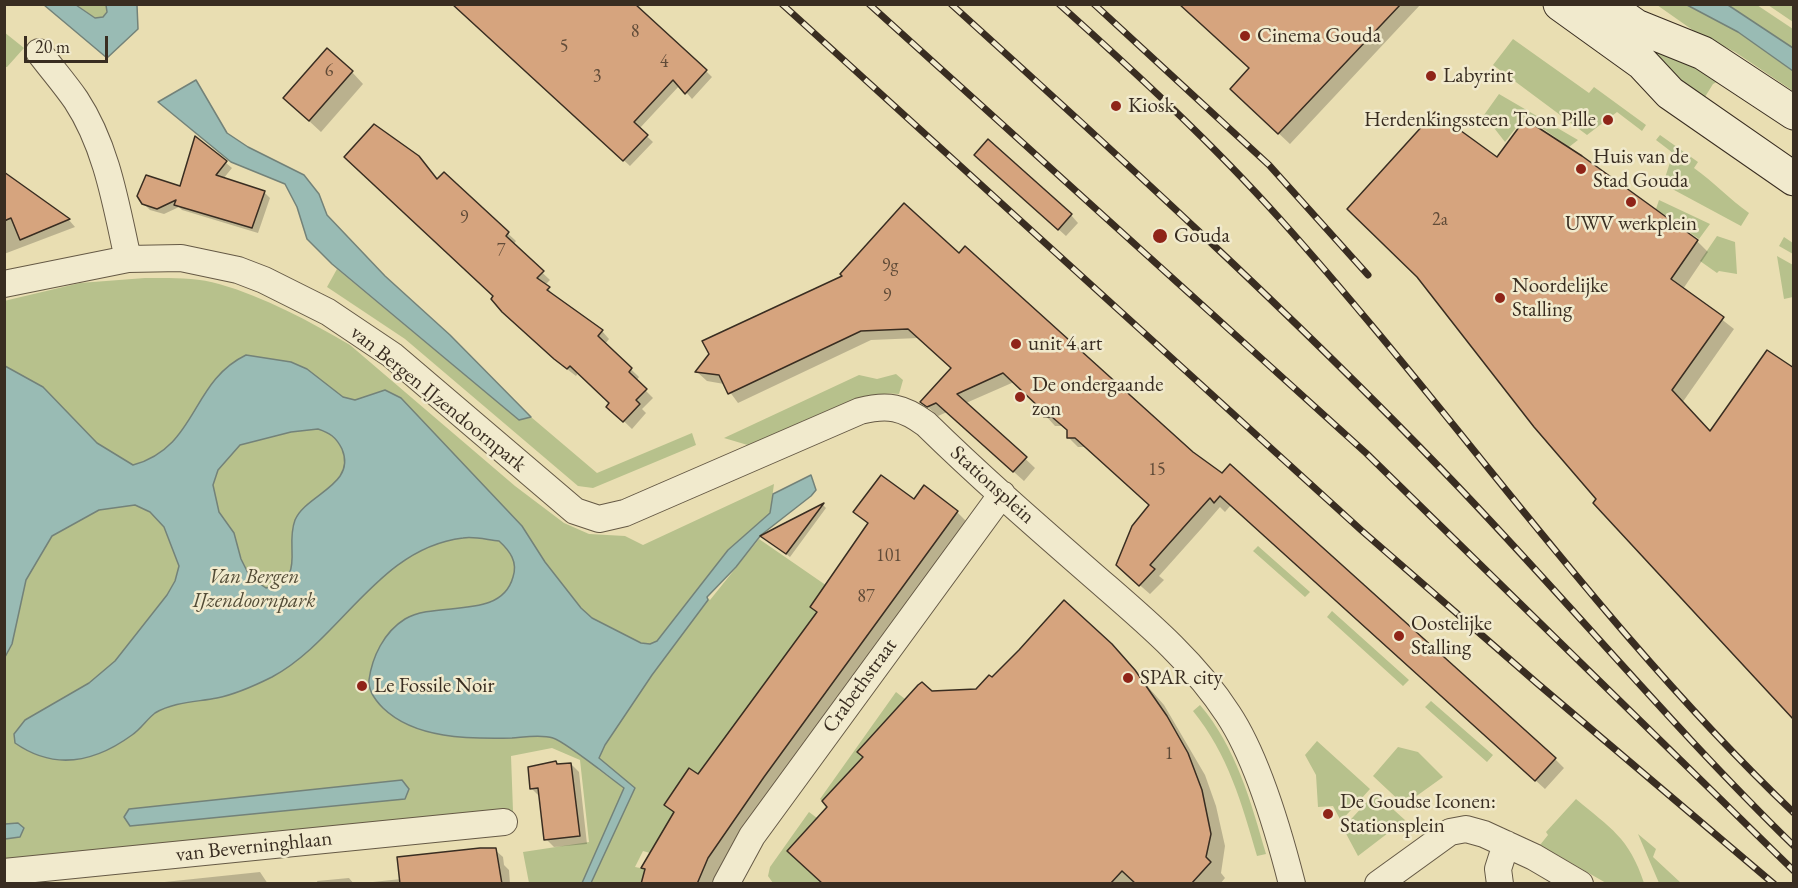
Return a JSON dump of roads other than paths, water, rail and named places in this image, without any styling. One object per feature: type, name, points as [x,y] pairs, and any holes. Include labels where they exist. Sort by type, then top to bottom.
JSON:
[{"type":"main road","points":[[1560,4],[1642,63],[1670,93],[1794,179]]},
{"type":"main road","points":[[1605,4],[1636,26],[1702,53],[1794,113]]},
{"type":"main road","points":[[1708,119],[1707,98],[1717,87],[1754,86]]},
{"type":"street","points":[[39,52],[77,102],[95,139],[109,173],[128,259]]},
{"type":"street","name":"van Bergen IJzendoornpark","points":[[4,284],[128,259],[181,258],[238,270],[328,312],[392,356],[544,485]]},
{"type":"street","name":"Stationsplein","points":[[544,485],[575,511],[599,519],[616,515],[860,411],[893,406],[910,413],[926,424],[1187,662],[1229,715],[1260,781],[1292,884]]},
{"type":"street","name":"Crabethstraat","points":[[728,883],[752,836],[1002,494]]},
{"type":"street","name":"van Beverninghlaan","points":[[4,872],[504,822]]},
{"type":"street","points":[[1378,884],[1450,832],[1466,829],[1534,856],[1580,884]]},
{"type":"street","points":[[1500,884],[1498,868],[1506,844]]},
{"type":"water","points":[[44,5],[76,5],[95,18],[103,17],[107,12],[106,5],[137,5],[138,29],[107,58]]},
{"type":"water","points":[[1687,5],[1728,5],[1793,48],[1793,71],[1738,32]]},
{"type":"water","points":[[196,80],[227,133],[248,147],[304,175],[319,194],[327,215],[385,276],[450,335],[531,417],[519,420],[332,264],[307,239],[297,207],[285,184],[231,162],[158,102]]},
{"type":"water","points":[[246,355],[291,362],[307,369],[343,397],[355,400],[385,390],[401,398],[522,526],[545,562],[581,608],[592,618],[641,643],[650,644],[657,641],[728,550],[770,513],[773,494],[811,475],[816,490],[761,535],[736,567],[707,597],[708,600],[652,675],[605,745],[599,758],[635,788],[591,883],[582,883],[624,788],[553,738],[538,736],[461,737],[427,731],[396,718],[375,699],[370,688],[371,671],[380,646],[391,631],[405,619],[434,611],[482,605],[496,599],[506,591],[513,577],[514,562],[510,553],[499,541],[463,538],[433,545],[407,559],[383,577],[297,661],[272,677],[231,694],[162,709],[152,715],[132,735],[104,752],[75,760],[60,760],[30,752],[15,743],[14,734],[25,720],[89,683],[115,661],[167,595],[175,581],[179,566],[164,527],[150,512],[135,505],[99,510],[52,536],[26,580],[12,644],[5,657],[5,366],[43,387],[97,443],[133,465],[154,456],[170,444],[183,429],[214,381],[228,367]],"holes":[[[318,429],[335,438],[342,449],[345,461],[343,472],[337,480],[309,503],[295,520],[292,531],[291,570],[287,577],[279,583],[266,588],[250,577],[241,559],[234,533],[219,512],[213,485],[218,470],[240,445],[291,432]]]},
{"type":"water","points":[[402,780],[409,789],[405,799],[130,826],[124,817],[129,809]]},
{"type":"water","points":[[18,823],[24,828],[20,837],[5,839],[5,824]]},
{"type":"railway","points":[[782,4],[1361,530],[1774,884]]},
{"type":"railway","points":[[869,4],[1366,453],[1794,871]]},
{"type":"railway","points":[[951,4],[1203,235],[1326,353],[1490,520],[1661,708],[1794,846]]},
{"type":"railway","points":[[1059,4],[1172,108],[1280,219],[1345,293],[1531,521],[1658,671],[1725,744],[1794,813]]},
{"type":"railway","points":[[1094,4],[1269,165],[1368,275]]},
{"type":"place","name":"Cinema Gouda","points":[[1245,36]]},
{"type":"place","name":"Labyrint","points":[[1431,76]]},
{"type":"place","name":"Kiosk","points":[[1116,106]]},
{"type":"place","name":"Herdenkingssteen Toon Pille","points":[[1608,120]]},
{"type":"place","name":"Huis van de Stad Gouda","points":[[1581,169]]},
{"type":"place","name":"UWV werkplein","points":[[1631,202]]},
{"type":"place","name":"Gouda","points":[[1160,236]]},
{"type":"place","name":"Noordelijke Stalling","points":[[1500,298]]},
{"type":"place","name":"unit 4 art","points":[[1016,344]]},
{"type":"place","name":"De ondergaande zon","points":[[1020,397]]},
{"type":"place","name":"Oostelijke Stalling","points":[[1399,636]]},
{"type":"place","name":"SPAR city","points":[[1128,678]]},
{"type":"place","name":"Le Fossile Noir","points":[[362,686]]},
{"type":"place","name":"De Goudse Iconen: Stationsplein","points":[[1328,814]]},
{"type":"park label","name":"Van Bergen IJzendoornpark","points":[[254,589]]}]
